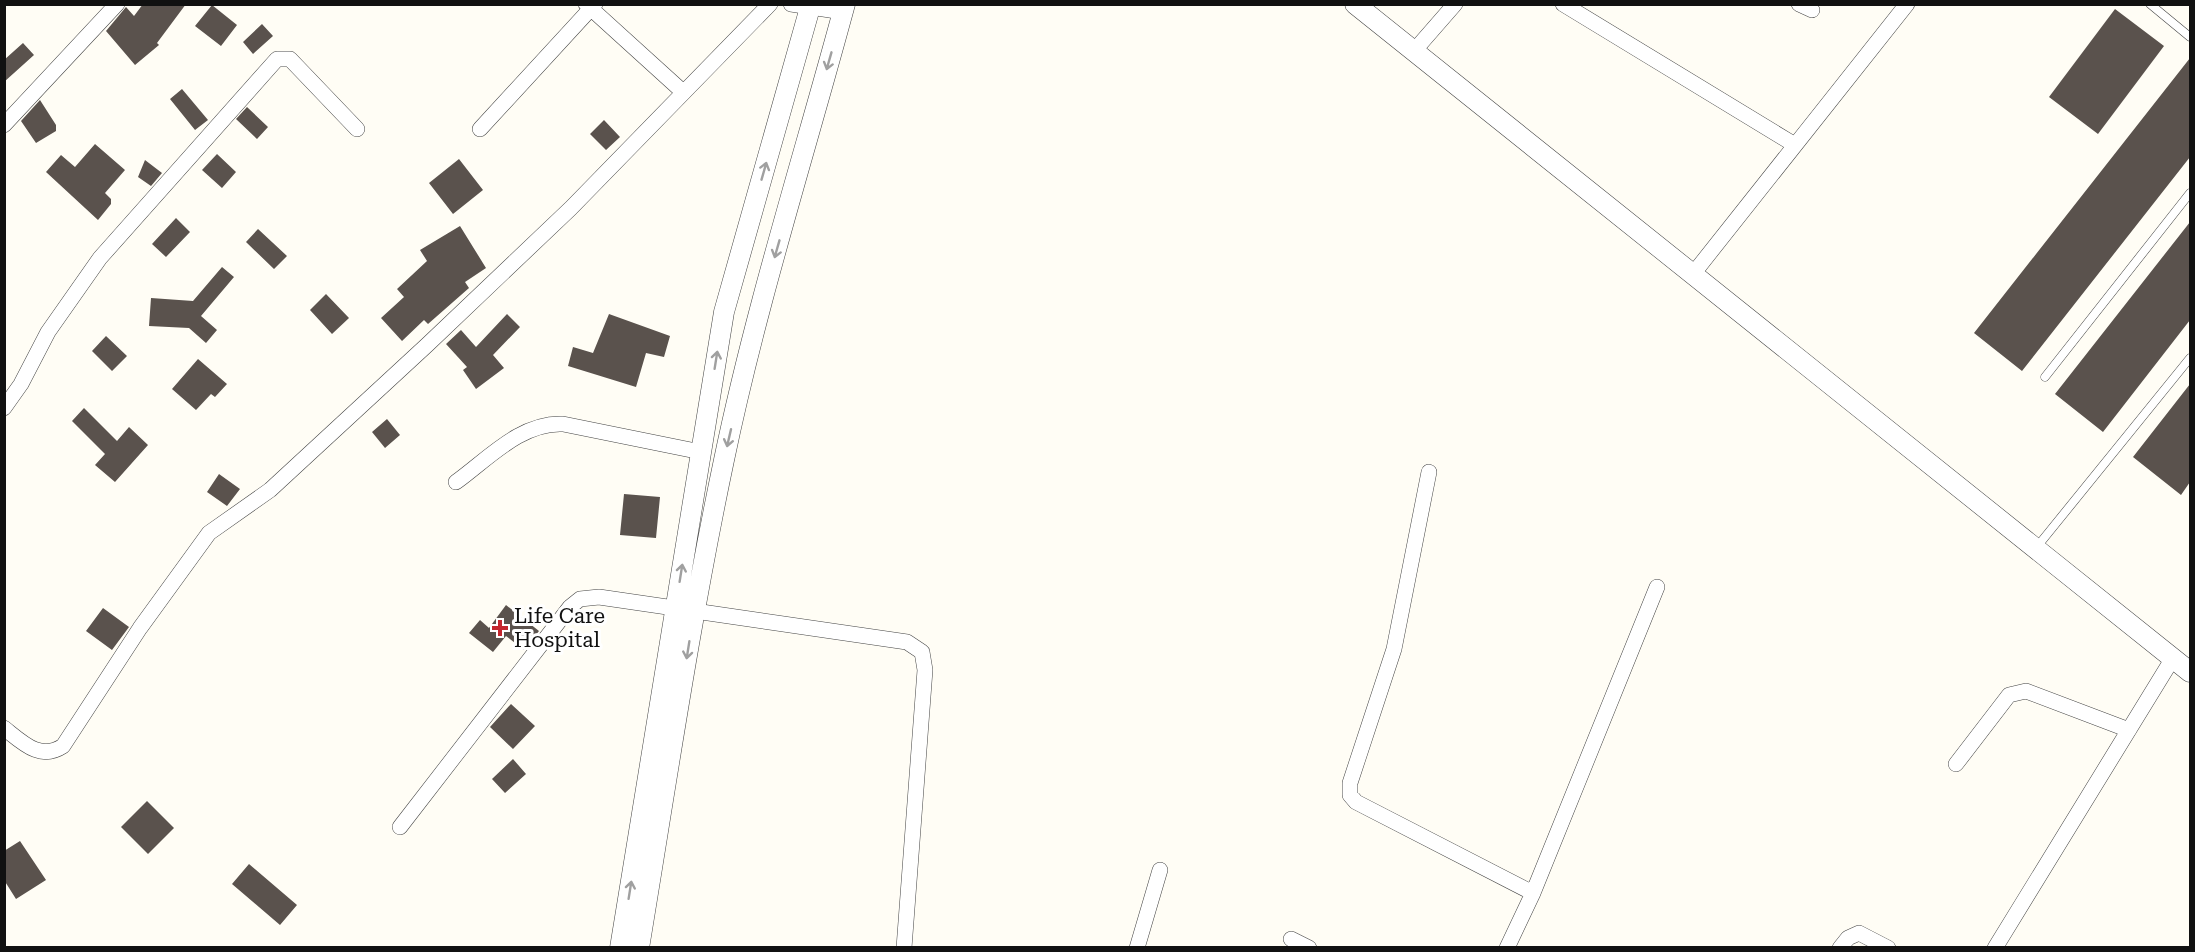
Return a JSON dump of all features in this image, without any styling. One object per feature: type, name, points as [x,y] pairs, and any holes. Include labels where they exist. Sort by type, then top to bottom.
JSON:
[{"type":"street","points":[[4,125],[117,4]]},
{"type":"street","points":[[4,728],[36,751],[46,753],[63,746],[180,569],[209,533],[270,490],[427,345],[571,208],[770,4]]},
{"type":"street","points":[[1414,51],[1455,4]]},
{"type":"street","points":[[1563,4],[1795,146]]},
{"type":"street","points":[[1693,274],[1907,4]]},
{"type":"street","points":[[620,948],[685,610],[758,318],[844,8],[804,5],[724,312],[701,452],[685,610],[639,948]]},
{"type":"street","points":[[480,129],[590,6],[683,92]]},
{"type":"street","points":[[1359,6],[2190,672]]},
{"type":"street","points":[[4,408],[21,384],[48,332],[100,258],[277,59],[290,59],[357,129]]},
{"type":"street","points":[[456,482],[525,431],[543,424],[562,424],[701,452]]},
{"type":"street","points":[[1429,472],[1396,639],[1350,783],[1350,795],[1356,802],[1533,893]]},
{"type":"street","points":[[1507,948],[1533,893],[1658,587]]},
{"type":"street","points":[[400,827],[570,607],[580,599],[599,597],[907,642],[922,652],[925,670],[903,948]]},
{"type":"street","points":[[1995,948],[2173,658]]},
{"type":"street","points":[[1956,764],[2009,695],[2015,692],[2026,691],[2129,730]]},
{"type":"street","points":[[1137,948],[1160,870]]},
{"type":"street","points":[[1840,948],[1848,938],[1859,933],[1888,948]]},
{"type":"street","points":[[1291,939],[1309,948]]},
{"type":"lane","points":[[2150,4],[2190,37]]},
{"type":"lane","points":[[2045,377],[2190,193]]},
{"type":"lane","points":[[2036,548],[2190,358]]},
{"type":"building","points":[[143,4],[186,4],[157,43],[159,45],[135,65],[106,31],[126,7],[134,16]]},
{"type":"building","points":[[212,5],[237,25],[221,46],[195,26]]},
{"type":"building","points":[[2115,9],[2164,46],[2098,134],[2049,97]]},
{"type":"building","points":[[262,24],[273,36],[253,54],[243,42]]},
{"type":"building","points":[[23,43],[34,55],[4,82],[4,60]]},
{"type":"building","points":[[2190,58],[2190,157],[2022,371],[1974,333]]},
{"type":"building","points":[[182,89],[208,120],[195,130],[170,99]]},
{"type":"building","points":[[40,100],[56,125],[56,131],[36,143],[21,121]]},
{"type":"building","points":[[247,107],[268,127],[257,139],[236,119]]},
{"type":"building","points":[[604,120],[620,137],[606,150],[590,134]]},
{"type":"building","points":[[95,144],[125,170],[105,193],[111,199],[111,204],[98,220],[46,172],[61,155],[75,167]]},
{"type":"building","points":[[217,154],[236,172],[222,188],[202,170]]},
{"type":"building","points":[[459,159],[483,190],[453,214],[429,183]]},
{"type":"building","points":[[145,160],[162,173],[151,186],[138,177]]},
{"type":"building","points":[[176,218],[190,232],[166,257],[152,244]]},
{"type":"building","points":[[2190,222],[2190,320],[2103,432],[2055,394]]},
{"type":"building","points":[[460,226],[486,268],[465,282],[469,288],[428,324],[424,320],[402,341],[381,318],[404,297],[397,289],[427,261],[420,250]]},
{"type":"building","points":[[258,229],[287,256],[274,269],[246,242]]},
{"type":"building","points":[[222,267],[234,277],[201,316],[217,330],[206,343],[189,328],[149,326],[151,298],[193,301]]},
{"type":"building","points":[[326,294],[349,318],[332,334],[310,310]]},
{"type":"building","points":[[507,314],[520,327],[493,355],[504,368],[476,389],[463,370],[467,367],[446,344],[461,330],[476,347]]},
{"type":"building","points":[[609,314],[670,336],[664,357],[646,353],[636,387],[568,366],[573,347],[593,353]]},
{"type":"building","points":[[106,336],[127,356],[112,371],[92,351]]},
{"type":"building","points":[[198,359],[227,384],[215,397],[211,394],[196,410],[172,389]]},
{"type":"building","points":[[2190,384],[2190,482],[2181,495],[2133,457]]},
{"type":"building","points":[[84,408],[117,441],[129,427],[148,445],[115,482],[95,465],[105,454],[72,421]]},
{"type":"building","points":[[387,419],[400,435],[385,448],[372,432]]},
{"type":"building","points":[[219,474],[240,489],[227,506],[207,492]]},
{"type":"building","points":[[624,494],[660,497],[656,538],[620,535]]},
{"type":"building","points":[[506,605],[539,631],[524,650],[506,636],[493,652],[469,633],[480,620],[489,628]]},
{"type":"building","points":[[103,608],[129,627],[112,650],[86,631]]},
{"type":"building","points":[[511,704],[535,726],[513,749],[490,727]]},
{"type":"building","points":[[513,759],[526,774],[505,793],[492,779]]},
{"type":"building","points":[[147,801],[174,828],[148,854],[121,827]]},
{"type":"building","points":[[20,841],[46,880],[16,899],[4,880],[4,851]]},
{"type":"building","points":[[249,864],[297,905],[280,925],[232,884]]},
{"type":"place","name":"Life Care Hospital","points":[[500,628]]}]
